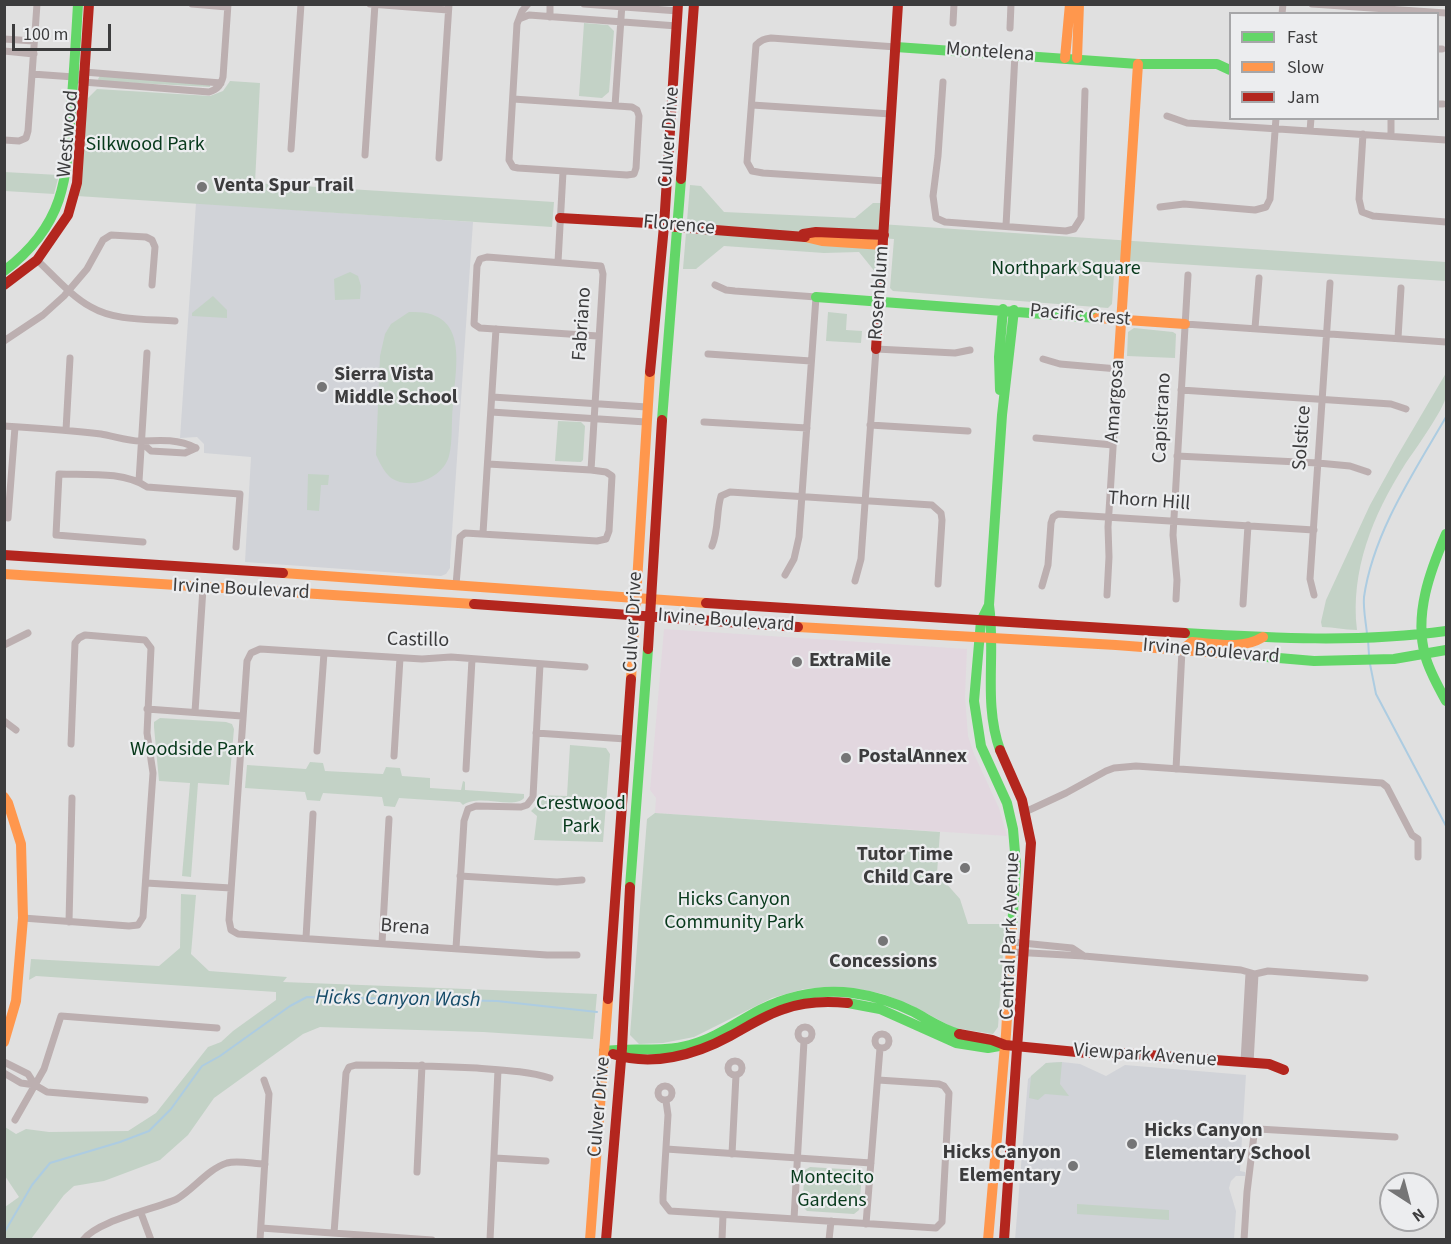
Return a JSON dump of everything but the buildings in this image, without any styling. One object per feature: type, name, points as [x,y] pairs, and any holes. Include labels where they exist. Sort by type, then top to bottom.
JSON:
[{"type":"main road","name":"Westwood","points":[[4,285],[37,260],[68,215],[72,200],[77,176],[80,77],[78,4]]},
{"type":"main road","name":"Westwood","points":[[4,272],[28,253],[48,225],[59,204],[68,164],[89,4]]},
{"type":"main road","name":"Culver Drive","points":[[606,1239],[624,1051],[627,933],[676,226],[694,4]]},
{"type":"main road","name":"Rosenblum","points":[[876,349],[898,4]]},
{"type":"main road","points":[[1070,4],[1071,58]]},
{"type":"main road","points":[[1071,58],[1079,4]]},
{"type":"main road","name":"Culver Drive","points":[[590,1239],[647,407],[664,226],[678,8]]},
{"type":"main road","name":"Montelena","points":[[896,47],[1138,64],[1217,64],[1229,60]]},
{"type":"main road","name":"Amargosa","points":[[1118,369],[1138,64]]},
{"type":"main road","name":"Montelena","points":[[1217,64],[1229,70]]},
{"type":"main road","name":"Florence","points":[[560,218],[797,235],[822,241],[884,240]]},
{"type":"main road","name":"Pacific Crest","points":[[816,297],[1185,324]]},
{"type":"main road","name":"Central Park Avenue","points":[[1004,1239],[1031,843],[1020,794],[996,742],[990,702],[993,621],[989,605],[1002,415],[999,357],[1009,310]]},
{"type":"main road","points":[[1446,534],[1428,584],[1421,621],[1425,654],[1446,701]]},
{"type":"main road","name":"Irvine Boulevard","points":[[4,555],[650,600],[1264,637],[1342,639],[1423,635],[1446,631]]},
{"type":"main road","name":"Irvine Boulevard","points":[[4,574],[649,615],[732,623],[1182,650],[1314,661],[1394,658],[1446,650]]},
{"type":"main road","name":"Central Park Avenue","points":[[988,1239],[1005,1045],[1016,864],[1013,829],[1007,803],[981,746],[974,700],[981,621],[989,605]]},
{"type":"main road","points":[[1182,650],[1192,642],[1248,644],[1264,637]]},
{"type":"main road","points":[[4,797],[21,844],[23,918],[16,1001],[4,1042]]},
{"type":"main road","name":"Viewpark Avenue","points":[[604,1051],[624,1051],[660,1059],[687,1055],[711,1047],[778,1011],[819,998],[853,992],[885,999],[946,1030],[995,1040],[1005,1045],[1269,1064],[1284,1070]]},
{"type":"street","points":[[4,140],[19,141],[26,138],[28,131],[37,4]]},
{"type":"street","points":[[32,74],[80,77],[209,92],[215,90],[221,83],[227,6],[192,4]]},
{"type":"street","points":[[291,149],[301,4]]},
{"type":"street","points":[[370,4],[448,7],[439,158]]},
{"type":"street","points":[[513,99],[632,107],[637,110],[639,116],[634,174],[627,176],[562,172],[513,166],[509,160],[517,24],[522,11],[528,4]]},
{"type":"street","points":[[549,17],[550,4]]},
{"type":"street","points":[[584,4],[678,8]]},
{"type":"street","points":[[953,23],[954,4]]},
{"type":"street","points":[[1010,28],[1011,4]]},
{"type":"street","points":[[1312,4],[1366,6],[1401,12]]},
{"type":"street","points":[[365,155],[375,5]]},
{"type":"street","points":[[615,106],[622,6]]},
{"type":"street","points":[[519,19],[529,15],[677,26]]},
{"type":"street","points":[[4,39],[34,41]]},
{"type":"street","name":"Montelena","points":[[752,105],[756,45],[763,39],[896,47]]},
{"type":"street","points":[[4,51],[33,54]]},
{"type":"street","points":[[1006,226],[1015,54]]},
{"type":"street","points":[[943,82],[933,196],[936,218],[945,222],[1066,231],[1074,229],[1081,218],[1085,91]]},
{"type":"street","points":[[886,181],[763,173],[752,171],[747,162],[752,105],[891,114]]},
{"type":"street","points":[[1167,116],[1187,123],[1446,140]]},
{"type":"street","points":[[1160,207],[1184,204],[1255,210],[1266,207],[1270,199],[1275,120]]},
{"type":"street","points":[[1310,131],[1311,120]]},
{"type":"street","points":[[1390,136],[1391,120]]},
{"type":"street","points":[[1363,134],[1359,199],[1362,212],[1373,216],[1446,222]]},
{"type":"street","points":[[558,262],[562,172]]},
{"type":"street","points":[[4,341],[43,315],[70,290],[87,269],[103,240],[111,235],[146,237],[152,240],[155,247],[152,285]]},
{"type":"street","name":"Fabriano","points":[[496,329],[480,328],[474,324],[477,266],[480,259],[487,257],[601,266],[603,274],[591,470]]},
{"type":"street","points":[[37,260],[92,308],[116,316],[175,321]]},
{"type":"street","name":"Capistrano","points":[[1176,599],[1174,520],[1188,274]]},
{"type":"street","points":[[1256,328],[1259,278]]},
{"type":"street","name":"Solstice","points":[[1314,595],[1310,579],[1330,283]]},
{"type":"street","name":"Pacific Crest","points":[[715,285],[726,290],[816,297]]},
{"type":"street","points":[[1398,338],[1401,288]]},
{"type":"street","points":[[785,575],[797,551],[816,297]]},
{"type":"street","name":"Pacific Crest","points":[[1185,324],[1446,342]]},
{"type":"street","points":[[483,533],[496,329],[598,336]]},
{"type":"street","points":[[876,349],[955,353],[970,350]]},
{"type":"street","name":"Rosenblum","points":[[855,581],[861,559],[876,349]]},
{"type":"street","points":[[139,482],[147,352]]},
{"type":"street","points":[[708,354],[811,361]]},
{"type":"street","points":[[66,430],[70,358]]},
{"type":"street","points":[[1043,359],[1060,364],[1118,369]]},
{"type":"street","name":"Amargosa","points":[[1107,595],[1109,557],[1107,538],[1118,369]]},
{"type":"street","points":[[1181,390],[1323,398],[1392,404],[1406,409]]},
{"type":"street","points":[[492,398],[647,407]]},
{"type":"street","points":[[491,412],[646,422]]},
{"type":"street","points":[[704,422],[807,428]]},
{"type":"street","points":[[870,425],[968,431]]},
{"type":"street","points":[[4,426],[66,430],[121,437],[141,442],[151,451],[185,453],[196,448],[186,443],[152,439],[141,442]]},
{"type":"street","points":[[8,518],[15,427]]},
{"type":"street","points":[[1036,438],[1113,445]]},
{"type":"street","points":[[1177,456],[1318,463],[1350,466],[1368,472]]},
{"type":"street","points":[[456,585],[460,537],[465,533],[597,541],[606,539],[609,531],[612,476],[606,472],[488,464]]},
{"type":"street","points":[[143,542],[56,535],[59,474],[123,478],[139,482],[147,487],[240,494],[236,547]]},
{"type":"street","points":[[712,546],[718,523],[719,504],[721,496],[725,493],[736,491],[932,505],[938,508],[942,520],[938,584]]},
{"type":"street","name":"Thorn Hill","points":[[1042,586],[1048,565],[1051,523],[1053,517],[1064,513],[1314,530]]},
{"type":"street","points":[[1244,604],[1248,525]]},
{"type":"street","points":[[195,712],[203,588]]},
{"type":"street","points":[[4,645],[28,633]]},
{"type":"street","points":[[23,918],[138,926],[143,917],[153,773],[147,733],[151,648],[145,640],[91,636],[79,638],[75,643],[71,744]]},
{"type":"street","name":"Castillo","points":[[242,716],[247,660],[251,653],[260,649],[585,667]]},
{"type":"street","points":[[1176,769],[1182,650]]},
{"type":"street","points":[[318,751],[324,653]]},
{"type":"street","points":[[394,756],[400,658]]},
{"type":"street","points":[[466,769],[472,659]]},
{"type":"street","points":[[456,948],[464,821],[468,809],[476,806],[515,808],[525,806],[533,797],[540,664]]},
{"type":"street","points":[[146,883],[231,888],[242,716],[147,709]]},
{"type":"street","points":[[4,721],[16,730]]},
{"type":"street","points":[[536,734],[626,739]]},
{"type":"street","points":[[1025,812],[1114,768],[1136,766],[1382,783],[1387,787],[1412,835],[1418,839],[1418,856]]},
{"type":"street","points":[[69,922],[72,798]]},
{"type":"street","points":[[306,938],[313,814]]},
{"type":"street","points":[[382,943],[389,819]]},
{"type":"street","points":[[460,876],[557,882],[582,880]]},
{"type":"street","name":"Brena","points":[[231,888],[229,920],[231,930],[238,934],[547,955],[577,955]]},
{"type":"street","points":[[1012,947],[1241,970],[1252,974],[1268,971],[1365,978]]},
{"type":"street","points":[[1247,1063],[1252,974]]},
{"type":"street","points":[[15,1120],[44,1069],[61,1016],[218,1028]]},
{"type":"street","points":[[794,1219],[804,1041]]},
{"type":"street","points":[[866,1224],[880,1048]]},
{"type":"street","points":[[4,1062],[28,1074],[35,1085]]},
{"type":"street","points":[[334,1233],[346,1073],[349,1067],[356,1065],[422,1065],[498,1070],[550,1078]]},
{"type":"street","points":[[417,1172],[422,1065]]},
{"type":"street","points":[[490,1239],[498,1070]]},
{"type":"street","points":[[4,1073],[21,1083],[35,1085],[47,1092],[145,1100]]},
{"type":"street","points":[[732,1154],[736,1075]]},
{"type":"street","points":[[260,1239],[269,1094],[264,1080]]},
{"type":"street","points":[[666,1101],[668,1115],[663,1202],[670,1210],[931,1228],[939,1225],[942,1222],[950,1093],[939,1084],[878,1080]]},
{"type":"street","points":[[1244,1239],[1247,1192],[1254,1135],[1257,1130],[1395,1137]]},
{"type":"street","points":[[666,1149],[871,1163]]},
{"type":"street","points":[[495,1158],[546,1161]]},
{"type":"street","points":[[83,1239],[87,1234],[104,1225],[177,1199],[215,1169],[229,1162],[265,1164]]},
{"type":"street","points":[[141,1213],[151,1239]]},
{"type":"street","points":[[722,1239],[723,1215]]},
{"type":"street","points":[[829,1239],[831,1221]]},
{"type":"street","points":[[261,1228],[432,1239]]},
{"type":"shaded area","name":"Sierra Vista Middle School","points":[[196,203],[473,222],[450,568],[446,574],[441,576],[245,562],[251,457],[204,453],[204,444],[197,437],[180,438]]},
{"type":"shaded area","points":[[664,629],[967,649],[965,697],[968,736],[999,808],[1007,836],[655,813],[656,798],[650,790]]},
{"type":"shaded area","name":"Hicks Canyon Elementary School","points":[[1046,1063],[1080,1064],[1106,1076],[1125,1065],[1246,1075],[1240,1171],[1245,1172],[1245,1176],[1236,1176],[1229,1188],[1236,1211],[1234,1239],[1015,1240],[1028,1079]]},
{"type":"green space","points":[[584,23],[608,25],[614,31],[609,92],[602,98],[579,96]]},
{"type":"green space","points":[[100,76],[210,85],[210,87],[99,81]]},
{"type":"green space","name":"Silkwood Park","points":[[230,81],[260,83],[255,183],[554,202],[552,227],[77,196],[88,98],[97,89],[210,96],[223,91]]},
{"type":"green space","name":"Silkwood Park","points":[[4,172],[59,175],[54,194],[5,191]]},
{"type":"green space","name":"Northpark Square","points":[[690,185],[701,186],[724,212],[855,218],[873,203],[881,203],[880,224],[1446,262],[1446,281],[1115,260],[1112,304],[1108,308],[893,291],[890,288],[894,239],[879,238],[876,273],[859,252],[824,253],[724,246],[696,269],[683,269]]},
{"type":"green space","points":[[350,272],[358,276],[361,286],[360,299],[335,300],[334,279]]},
{"type":"green space","points":[[213,296],[227,310],[227,318],[192,316],[192,313]]},
{"type":"green space","points":[[409,312],[429,313],[442,320],[451,329],[456,357],[449,456],[440,471],[417,483],[399,482],[391,478],[376,455],[380,356],[385,334],[391,324]]},
{"type":"green space","points":[[828,312],[847,314],[846,330],[862,331],[861,343],[826,341]]},
{"type":"green space","points":[[1134,328],[1176,334],[1175,358],[1127,356],[1128,332]]},
{"type":"green space","points":[[1446,373],[1447,391],[1444,402],[1393,485],[1366,544],[1357,586],[1357,630],[1322,627],[1326,600],[1370,505]]},
{"type":"green space","points":[[558,421],[581,422],[585,426],[581,462],[555,461]]},
{"type":"green space","points":[[308,474],[329,475],[328,485],[321,485],[319,511],[307,510]]},
{"type":"green space","name":"Woodside Park","points":[[160,718],[226,722],[232,724],[234,729],[229,785],[198,783],[191,877],[182,876],[190,783],[159,781],[154,722]]},
{"type":"green space","name":"Crestwood Park","points":[[570,745],[606,748],[610,754],[603,842],[534,840],[537,816],[531,811],[536,806],[539,795],[567,796]]},
{"type":"green space","points":[[310,762],[323,763],[325,771],[383,774],[386,767],[400,768],[402,776],[430,778],[430,788],[461,790],[463,781],[465,790],[524,794],[524,798],[512,802],[478,801],[463,805],[460,802],[399,798],[395,807],[384,806],[382,797],[323,793],[320,801],[307,800],[305,792],[245,788],[247,765],[306,769]]},
{"type":"green space","name":"Hicks Canyon Community Park","points":[[655,813],[940,832],[937,873],[960,899],[968,924],[1005,924],[998,1027],[993,1034],[954,1028],[911,1005],[883,994],[831,987],[804,989],[772,998],[694,1037],[663,1043],[639,1044],[630,1035],[647,819]]},
{"type":"green space","points":[[181,894],[196,895],[191,954],[209,971],[287,977],[283,982],[597,994],[593,1039],[483,1032],[320,1027],[303,1034],[214,1098],[188,1135],[160,1160],[104,1181],[74,1186],[64,1195],[31,1239],[5,1239],[5,1207],[19,1197],[5,1176],[5,1127],[16,1134],[26,1129],[49,1132],[128,1131],[156,1113],[208,1047],[221,1042],[276,1000],[276,992],[36,976],[29,980],[31,959],[159,966],[180,948]]},
{"type":"green space","points":[[1062,1062],[1060,1084],[1069,1096],[1045,1094],[1038,1100],[1029,1098],[1031,1076],[1046,1063]]},
{"type":"green space","name":"Montecito Gardens","points":[[810,1167],[858,1170],[862,1175],[859,1210],[854,1214],[807,1211],[802,1206],[805,1170]]},
{"type":"green space","points":[[1077,1204],[1169,1210],[1169,1220],[1077,1214]]},
{"type":"waterway","points":[[1367,634],[1364,597],[1376,550],[1385,526],[1408,481],[1446,417]]},
{"type":"waterway","points":[[1368,640],[1369,655]]},
{"type":"waterway","points":[[1370,664],[1376,694],[1446,826]]},
{"type":"waterway","name":"Hicks Canyon Wash","points":[[4,1233],[32,1185],[50,1163],[149,1131],[171,1109],[202,1066],[220,1056],[290,1006],[307,997],[497,1001],[597,1012]]},
{"type":"traffic: fast","points":[[4,271],[40,236],[59,199],[67,158],[78,4]]},
{"type":"traffic: fast","points":[[896,47],[1138,64],[1217,64],[1229,70]]},
{"type":"traffic: fast","points":[[662,420],[681,179]]},
{"type":"traffic: fast","points":[[816,297],[1097,318]]},
{"type":"traffic: fast","points":[[1000,390],[999,357],[1003,309]]},
{"type":"traffic: fast","points":[[1000,750],[992,714],[989,605],[1002,415],[1014,310]]},
{"type":"traffic: fast","points":[[1446,534],[1429,578],[1421,624],[1427,661],[1446,701]]},
{"type":"traffic: fast","points":[[989,605],[981,621],[974,701],[981,746],[1007,803],[1013,829],[1016,864],[1012,929]]},
{"type":"traffic: fast","points":[[1185,633],[1283,638],[1348,638],[1446,631]]},
{"type":"traffic: fast","points":[[630,887],[648,649]]},
{"type":"traffic: fast","points":[[1220,653],[1314,661],[1394,659],[1446,650]]},
{"type":"traffic: fast","points":[[604,1051],[669,1049],[690,1045],[718,1034],[771,1005],[793,997],[829,992],[853,993],[884,1000],[959,1034]]},
{"type":"traffic: fast","points":[[848,1003],[880,1009],[956,1043],[988,1048],[1005,1045]]},
{"type":"traffic: slow","points":[[1065,58],[1070,4]]},
{"type":"traffic: slow","points":[[1077,58],[1079,4]]},
{"type":"traffic: slow","points":[[1118,369],[1138,64]]},
{"type":"traffic: slow","points":[[805,237],[822,241],[883,245]]},
{"type":"traffic: slow","points":[[1097,318],[1185,324]]},
{"type":"traffic: slow","points":[[631,679],[650,372]]},
{"type":"traffic: slow","points":[[283,573],[706,603]]},
{"type":"traffic: slow","points":[[4,574],[474,604]]},
{"type":"traffic: slow","points":[[798,627],[1220,653]]},
{"type":"traffic: slow","points":[[1182,650],[1192,642],[1238,645],[1263,637]]},
{"type":"traffic: slow","points":[[4,797],[21,844],[23,918],[16,1001],[4,1042]]},
{"type":"traffic: slow","points":[[988,1240],[1006,1034],[1012,929]]},
{"type":"traffic: slow","points":[[590,1240],[608,999]]},
{"type":"traffic: jam","points":[[4,285],[37,260],[68,215],[77,183],[89,4]]},
{"type":"traffic: jam","points":[[650,372],[664,226],[678,4]]},
{"type":"traffic: jam","points":[[681,179],[694,4]]},
{"type":"traffic: jam","points":[[876,349],[898,4]]},
{"type":"traffic: jam","points":[[560,218],[648,223],[805,237]]},
{"type":"traffic: jam","points":[[803,234],[816,232],[884,235]]},
{"type":"traffic: jam","points":[[648,649],[662,420]]},
{"type":"traffic: jam","points":[[4,555],[283,573]]},
{"type":"traffic: jam","points":[[706,603],[1185,633]]},
{"type":"traffic: jam","points":[[474,604],[798,627]]},
{"type":"traffic: jam","points":[[608,999],[631,679]]},
{"type":"traffic: jam","points":[[1000,750],[1022,800],[1031,843],[1004,1240]]},
{"type":"traffic: jam","points":[[606,1240],[622,1048],[630,887]]},
{"type":"traffic: jam","points":[[613,1054],[643,1059],[673,1057],[717,1043],[763,1018],[791,1007],[816,1003],[848,1003]]},
{"type":"traffic: jam","points":[[959,1034],[992,1040],[1005,1045],[1087,1053],[1121,1053],[1269,1064],[1284,1070]]},
{"type":"place","name":"Venta Spur Trail","points":[[202,187]]},
{"type":"place","name":"Sierra Vista Middle School","points":[[322,387]]},
{"type":"place","name":"ExtraMile","points":[[797,662]]},
{"type":"place","name":"PostalAnnex","points":[[846,758]]},
{"type":"place","name":"Tutor Time Child Care","points":[[965,868]]},
{"type":"place","name":"Concessions","points":[[883,941]]},
{"type":"place","name":"Hicks Canyon Elementary School","points":[[1132,1144]]},
{"type":"place","name":"Hicks Canyon Elementary","points":[[1073,1166]]}]
